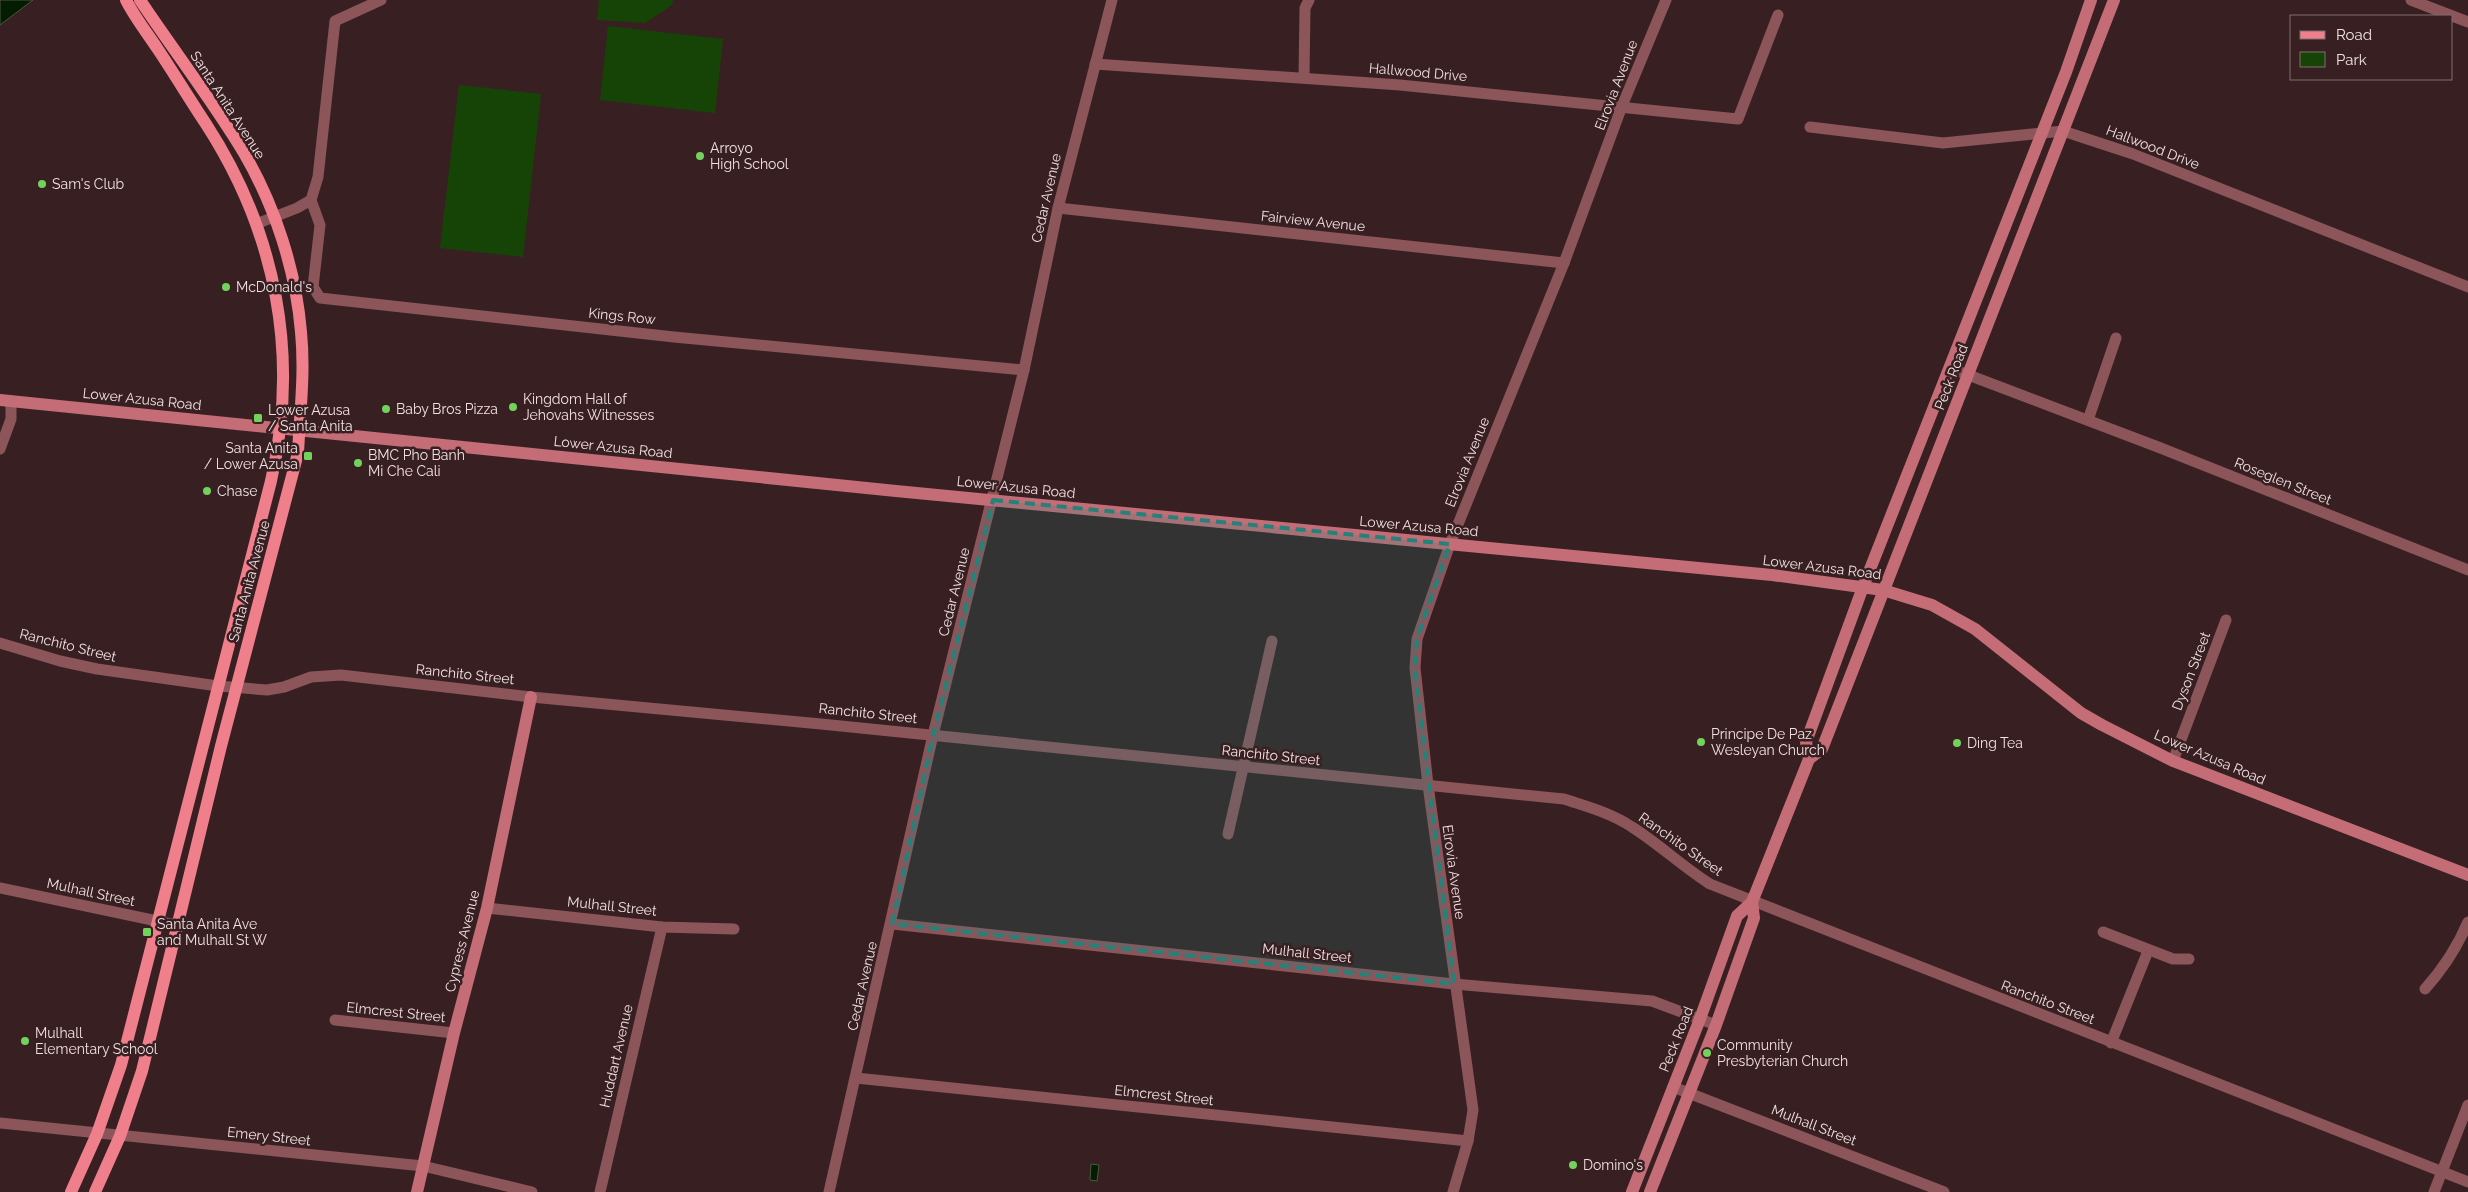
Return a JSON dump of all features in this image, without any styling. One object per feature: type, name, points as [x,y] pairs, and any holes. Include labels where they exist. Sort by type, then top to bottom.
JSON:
[{"type":"main road","name":"Santa Anita Avenue","points":[[71,1192],[97,1134],[121,1065],[271,481],[282,428],[283,333],[267,256],[256,224],[227,161],[126,0]]},
{"type":"main road","name":"Santa Anita Avenue","points":[[95,1192],[120,1136],[142,1071],[176,926],[236,688],[298,453],[302,405],[301,331],[286,252],[274,218],[259,182],[234,138],[140,0]]},
{"type":"main road","name":"Peck Road","points":[[1809,759],[1806,742],[1863,587],[2041,133],[2090,0]]},
{"type":"main road","name":"Peck Road","points":[[1632,1192],[1700,1019],[1737,916],[1752,902],[1809,759],[1822,749],[2114,0]]},
{"type":"main road","points":[[192,106],[206,110],[224,132],[234,138]]},
{"type":"main road","name":"Lower Azusa Road","points":[[5,401],[993,500],[1772,575],[1883,590],[1932,606],[1975,629],[2081,712],[2174,761],[2468,875]]},
{"type":"main road","name":"Cypress Avenue","points":[[417,1192],[454,1032],[487,908],[531,697]]},
{"type":"main road","name":"Peck Road","points":[[1650,1192],[1716,1025],[1754,918],[1752,902]]},
{"type":"street","points":[[256,224],[274,218],[312,200],[318,177],[335,21],[381,0]]},
{"type":"street","name":"Cedar Avenue","points":[[829,1192],[892,924],[933,735],[1024,370],[1058,208],[1112,0]]},
{"type":"street","points":[[1304,77],[1305,8],[1309,0]]},
{"type":"street","name":"Elrovia Avenue","points":[[1453,1192],[1468,1141],[1473,1110],[1454,984],[1428,785],[1415,668],[1417,639],[1450,544],[1564,263],[1622,106],[1666,0]]},
{"type":"street","points":[[2411,0],[2450,15]]},
{"type":"street","name":"Hallwood Drive","points":[[1096,64],[1304,77],[1622,106],[1738,119],[1778,15]]},
{"type":"street","points":[[2453,16],[2468,22]]},
{"type":"street","name":"Hallwood Drive","points":[[1810,127],[1943,143],[2063,131],[2133,154],[2468,287]]},
{"type":"street","name":"Kings Row","points":[[312,200],[320,225],[313,287],[320,298],[674,337],[1024,370]]},
{"type":"street","name":"Fairview Avenue","points":[[1058,208],[1564,263]]},
{"type":"street","points":[[2088,420],[2116,338]]},
{"type":"street","name":"Roseglen Street","points":[[1950,368],[2088,420],[2468,570]]},
{"type":"street","points":[[0,449],[11,419],[5,401]]},
{"type":"street","name":"Dyson Street","points":[[2174,761],[2226,620]]},
{"type":"street","points":[[1228,834],[1272,641]]},
{"type":"street","name":"Ranchito Street","points":[[0,643],[97,670],[236,688],[267,690],[284,687],[311,677],[341,676],[531,697],[933,735],[1243,768],[1564,799],[1602,812],[1632,827],[1710,884],[1752,902],[2468,1182]]},
{"type":"street","name":"Mulhall Street","points":[[0,888],[176,926]]},
{"type":"street","name":"Mulhall Street","points":[[487,908],[662,927],[734,928]]},
{"type":"street","points":[[2425,988],[2445,967],[2458,946],[2468,922]]},
{"type":"street","name":"Mulhall Street","points":[[892,924],[1454,984],[1652,1001],[1716,1025]]},
{"type":"street","name":"Huddart Avenue","points":[[600,1192],[662,927]]},
{"type":"street","points":[[2103,932],[2148,951],[2174,959],[2189,959]]},
{"type":"street","points":[[2111,1043],[2148,951]]},
{"type":"street","name":"Elmcrest Street","points":[[335,1020],[454,1032]]},
{"type":"street","name":"Elmcrest Street","points":[[856,1078],[1468,1141]]},
{"type":"street","name":"Mulhall Street","points":[[1673,1086],[1944,1192]]},
{"type":"street","points":[[2434,1192],[2468,1105]]},
{"type":"street","name":"Emery Street","points":[[0,1123],[423,1166],[532,1192]]},
{"type":"highlighted area","points":[[993,500],[1450,544],[1417,639],[1415,668],[1454,984],[892,924],[933,735]]},
{"type":"green space","points":[[599,0],[673,0],[672,5],[645,23],[597,20]]},
{"type":"green space","points":[[608,26],[723,39],[715,113],[600,100]]},
{"type":"green space","points":[[459,85],[541,94],[523,257],[440,248]]},
{"type":"shaded area","points":[[0,0],[33,0],[0,25]]},
{"type":"shaded area","points":[[1091,1164],[1099,1165],[1097,1181],[1090,1180]]},
{"type":"place","name":"Arroyo High School","points":[[700,156]]},
{"type":"place","name":"Sam's Club","points":[[42,184]]},
{"type":"place","name":"McDonald's","points":[[226,287]]},
{"type":"place","name":"Kingdom Hall of Jehovahs Witnesses","points":[[513,407]]},
{"type":"place","name":"Baby Bros Pizza","points":[[386,409]]},
{"type":"place","name":"Lower Azusa / Santa Anita","points":[[258,418]]},
{"type":"place","name":"Santa Anita / Lower Azusa","points":[[308,456]]},
{"type":"place","name":"BMC Pho Banh Mi Che Cali","points":[[358,463]]},
{"type":"place","name":"Chase","points":[[207,491]]},
{"type":"place","name":"Principe De Paz Wesleyan Church","points":[[1701,742]]},
{"type":"place","name":"Ding Tea","points":[[1957,743]]},
{"type":"place","name":"Santa Anita Ave and Mulhall St W","points":[[147,932]]},
{"type":"place","name":"Mulhall Elementary School","points":[[25,1041]]},
{"type":"place","name":"Community Presbyterian Church","points":[[1707,1053]]},
{"type":"place","name":"Domino's","points":[[1573,1165]]}]
